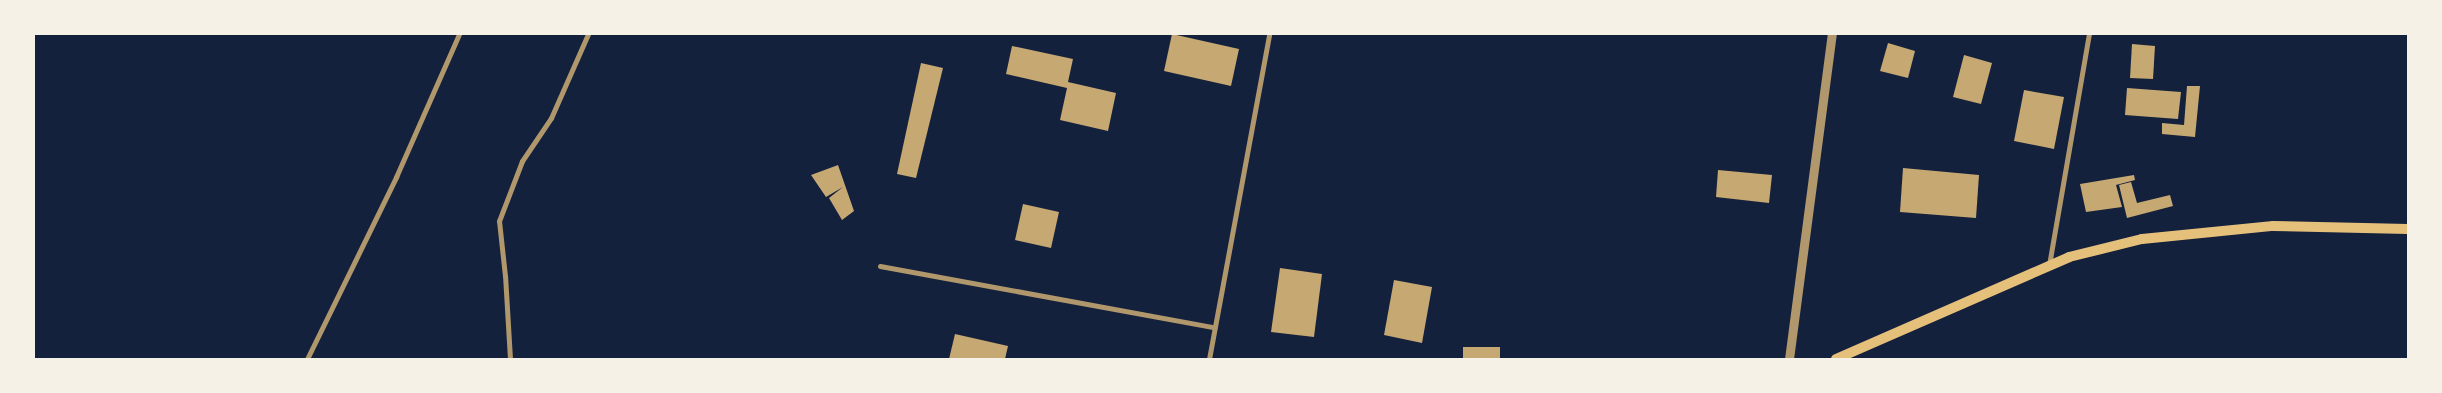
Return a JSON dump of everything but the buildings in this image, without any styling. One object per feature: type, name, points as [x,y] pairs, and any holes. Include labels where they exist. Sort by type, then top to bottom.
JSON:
[{"type":"main road","points":[[1836,359],[2069,257],[2152,238],[2273,226],[2408,229]]},
{"type":"street","points":[[308,359],[396,176],[459,34]]},
{"type":"street","points":[[510,359],[505,276],[499,222],[522,161],[551,118],[588,34]]},
{"type":"street","points":[[1209,359],[1268,34]]},
{"type":"street","points":[[1789,359],[1832,34]]},
{"type":"street","points":[[2049,266],[2089,34]]},
{"type":"street","points":[[880,266],[1214,326]]}]
